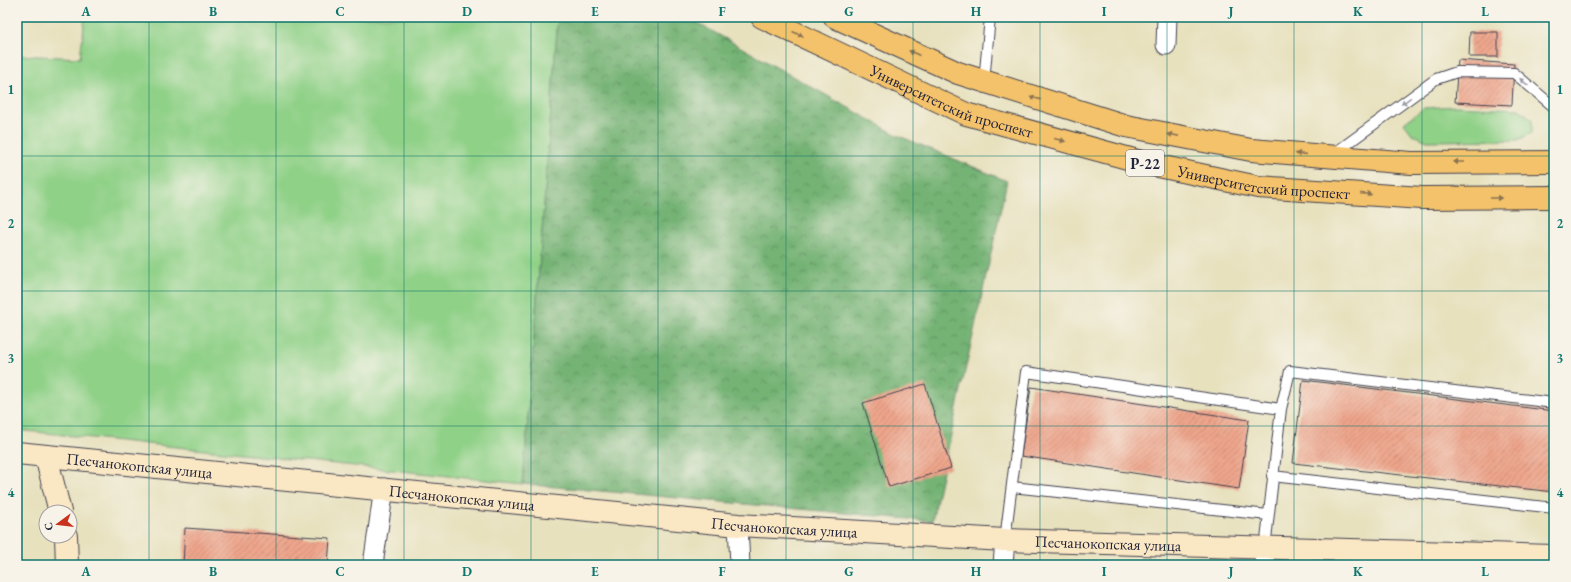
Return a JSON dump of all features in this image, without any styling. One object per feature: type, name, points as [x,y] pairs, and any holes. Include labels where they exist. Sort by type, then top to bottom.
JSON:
[{"type":"highway","name":"Университетский проспект","points":[[762,17],[966,114],[1149,164],[1258,187],[1422,198],[1554,197]]},
{"type":"highway","name":"Университетский проспект","points":[[835,17],[958,73],[1126,126],[1251,150],[1411,163],[1554,162]]},
{"type":"street","points":[[1166,45],[1167,17]]},
{"type":"street","name":"Песчанокопская улица","points":[[17,453],[384,488],[738,525],[1005,540],[1264,557],[1554,556]]},
{"type":"street","points":[[46,456],[58,504]]},
{"type":"street","points":[[373,565],[384,488]]},
{"type":"street","points":[[738,525],[740,565]]},
{"type":"street","points":[[1003,565],[1005,540]]},
{"type":"street","points":[[66,544],[67,565]]},
{"type":"lane","points":[[984,82],[990,17]]},
{"type":"lane","points":[[1330,156],[1436,79],[1457,72],[1514,73],[1554,107]]},
{"type":"lane","points":[[1264,557],[1272,476],[1281,409],[1290,370],[1554,403]]},
{"type":"lane","points":[[1005,540],[1026,372],[1281,409]]},
{"type":"lane","points":[[1272,476],[1554,508]]},
{"type":"lane","points":[[1012,487],[1268,515]]},
{"type":"green space","points":[[85,17],[558,17],[523,484],[17,430],[17,55],[80,58]]},
{"type":"green space","points":[[558,17],[687,17],[897,135],[1007,181],[932,521],[523,484]]},
{"type":"green space","points":[[1457,106],[1519,109],[1532,119],[1532,133],[1518,140],[1427,141],[1412,134],[1404,123],[1424,108]]},
{"type":"building","points":[[1470,32],[1498,32],[1498,57],[1469,57]]},
{"type":"building","points":[[1458,60],[1514,64],[1512,105],[1455,102]]},
{"type":"building","points":[[1303,380],[1554,411],[1554,492],[1293,463]]},
{"type":"building","points":[[925,384],[951,468],[889,487],[863,403]]},
{"type":"building","points":[[1031,387],[1249,420],[1239,489],[1021,456]]},
{"type":"building","points":[[185,528],[330,538],[328,565],[183,565]]}]
